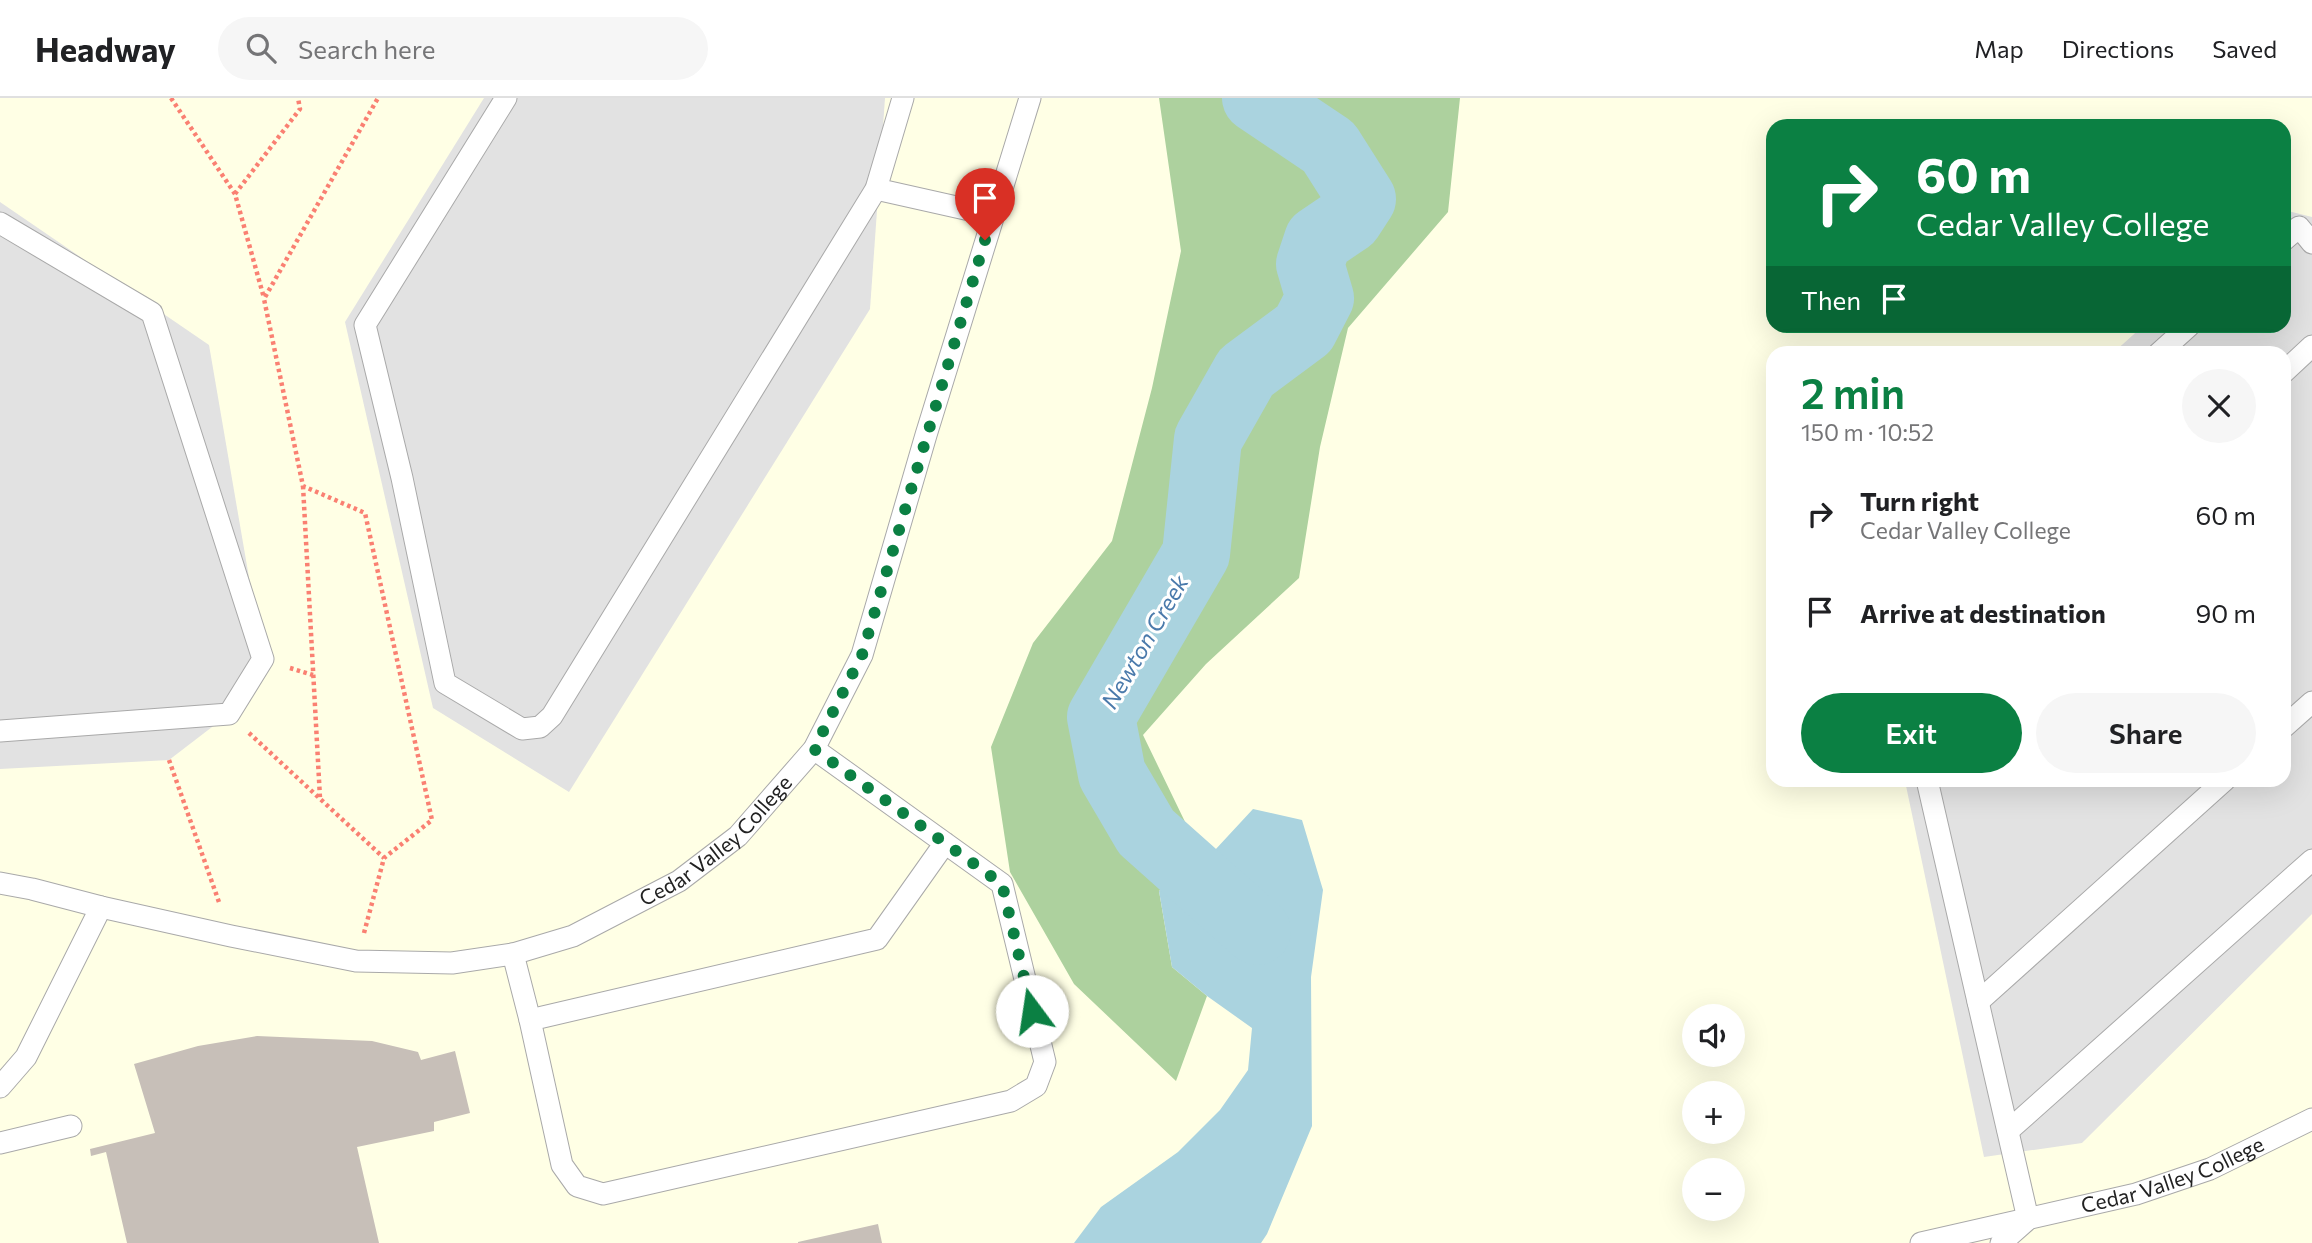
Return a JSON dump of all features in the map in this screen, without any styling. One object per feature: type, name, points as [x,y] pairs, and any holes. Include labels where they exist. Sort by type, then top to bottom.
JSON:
[{"type":"lane","points":[[506,98],[365,325],[402,478],[445,683],[522,729],[540,727],[552,716],[876,189],[903,98]]},
{"type":"lane","name":"Cedar Valley College","points":[[0,883],[231,936],[356,961],[452,962],[513,954],[573,936],[679,881],[738,836],[814,749],[862,655],[992,215],[1030,98]]},
{"type":"lane","points":[[876,189],[992,215]]},
{"type":"lane","points":[[0,223],[152,313],[262,659],[229,714],[0,731]]},
{"type":"lane","points":[[2291,234],[2299,227],[2312,243]]},
{"type":"lane","points":[[2167,346],[2181,333]]},
{"type":"lane","points":[[2291,366],[2312,346]]},
{"type":"lane","points":[[2291,721],[2312,702]]},
{"type":"lane","points":[[513,954],[562,1166],[577,1186],[603,1194],[1011,1101],[1036,1086],[1045,1062],[1002,884],[814,749]]},
{"type":"lane","points":[[1929,787],[2028,1219]]},
{"type":"lane","points":[[1978,1002],[2217,787]]},
{"type":"lane","points":[[530,1020],[877,939],[945,843]]},
{"type":"lane","points":[[2008,1131],[2312,860]]},
{"type":"lane","points":[[0,1087],[26,1057],[101,907]]},
{"type":"lane","name":"Cedar Valley College","points":[[1921,1243],[2136,1194],[2210,1169],[2312,1119]]},
{"type":"lane","points":[[0,1143],[71,1126]]},
{"type":"lane","name":"Cedar Valley College","points":[[2001,1243],[2028,1219]]},
{"type":"path","points":[[171,98],[235,194],[264,299],[303,486],[320,798]]},
{"type":"path","points":[[235,194],[300,109],[298,98]]},
{"type":"path","points":[[264,299],[379,98]]},
{"type":"path","points":[[303,486],[365,513],[432,820],[384,858],[356,961]]},
{"type":"path","points":[[229,714],[384,858]]},
{"type":"path","points":[[169,760],[231,936]]},
{"type":"shaded area","points":[[0,98],[2312,98],[2312,1243],[0,1243]]},
{"type":"shaded area","points":[[484,98],[885,98],[870,309],[569,792],[433,708],[345,322]]},
{"type":"shaded area","points":[[0,202],[209,345],[263,659],[229,714],[169,760],[0,769]]},
{"type":"shaded area","points":[[2291,212],[2312,217],[2312,914],[2082,1143],[1984,1157],[1906,787],[2291,787],[2291,346],[2121,346],[2135,333],[2291,333]]},
{"type":"green space","points":[[1159,98],[1460,98],[1448,212],[1348,328],[1320,447],[1299,578],[1206,664],[1143,735],[1203,859],[1159,891],[1172,967],[1207,996],[1176,1081],[1074,984],[1010,872],[991,747],[1033,643],[1112,541],[1152,388],[1181,251]]},
{"type":"water","points":[[1253,809],[1302,820],[1323,890],[1311,977],[1312,1126],[1261,1243],[1074,1243],[1101,1207],[1178,1152],[1220,1110],[1248,1070],[1252,1028],[1172,967],[1159,891],[1215,850]]},
{"type":"building","points":[[257,1036],[372,1041],[418,1052],[421,1060],[455,1051],[470,1113],[434,1122],[434,1131],[357,1147],[379,1243],[127,1243],[106,1152],[91,1156],[90,1149],[155,1133],[134,1064],[198,1046]]},
{"type":"building","points":[[878,1224],[882,1243],[798,1243],[798,1242]]},
{"type":"waterway","name":"Newton Creek","points":[[1256,98],[1329,147],[1362,199],[1349,219],[1318,240],[1310,264],[1320,298],[1304,329],[1246,372],[1208,439],[1196,554],[1101,717],[1112,774],[1146,832],[1257,931]]},
{"type":"route","points":[[985,240],[862,655],[814,749],[1002,884],[1032,1011]]}]
